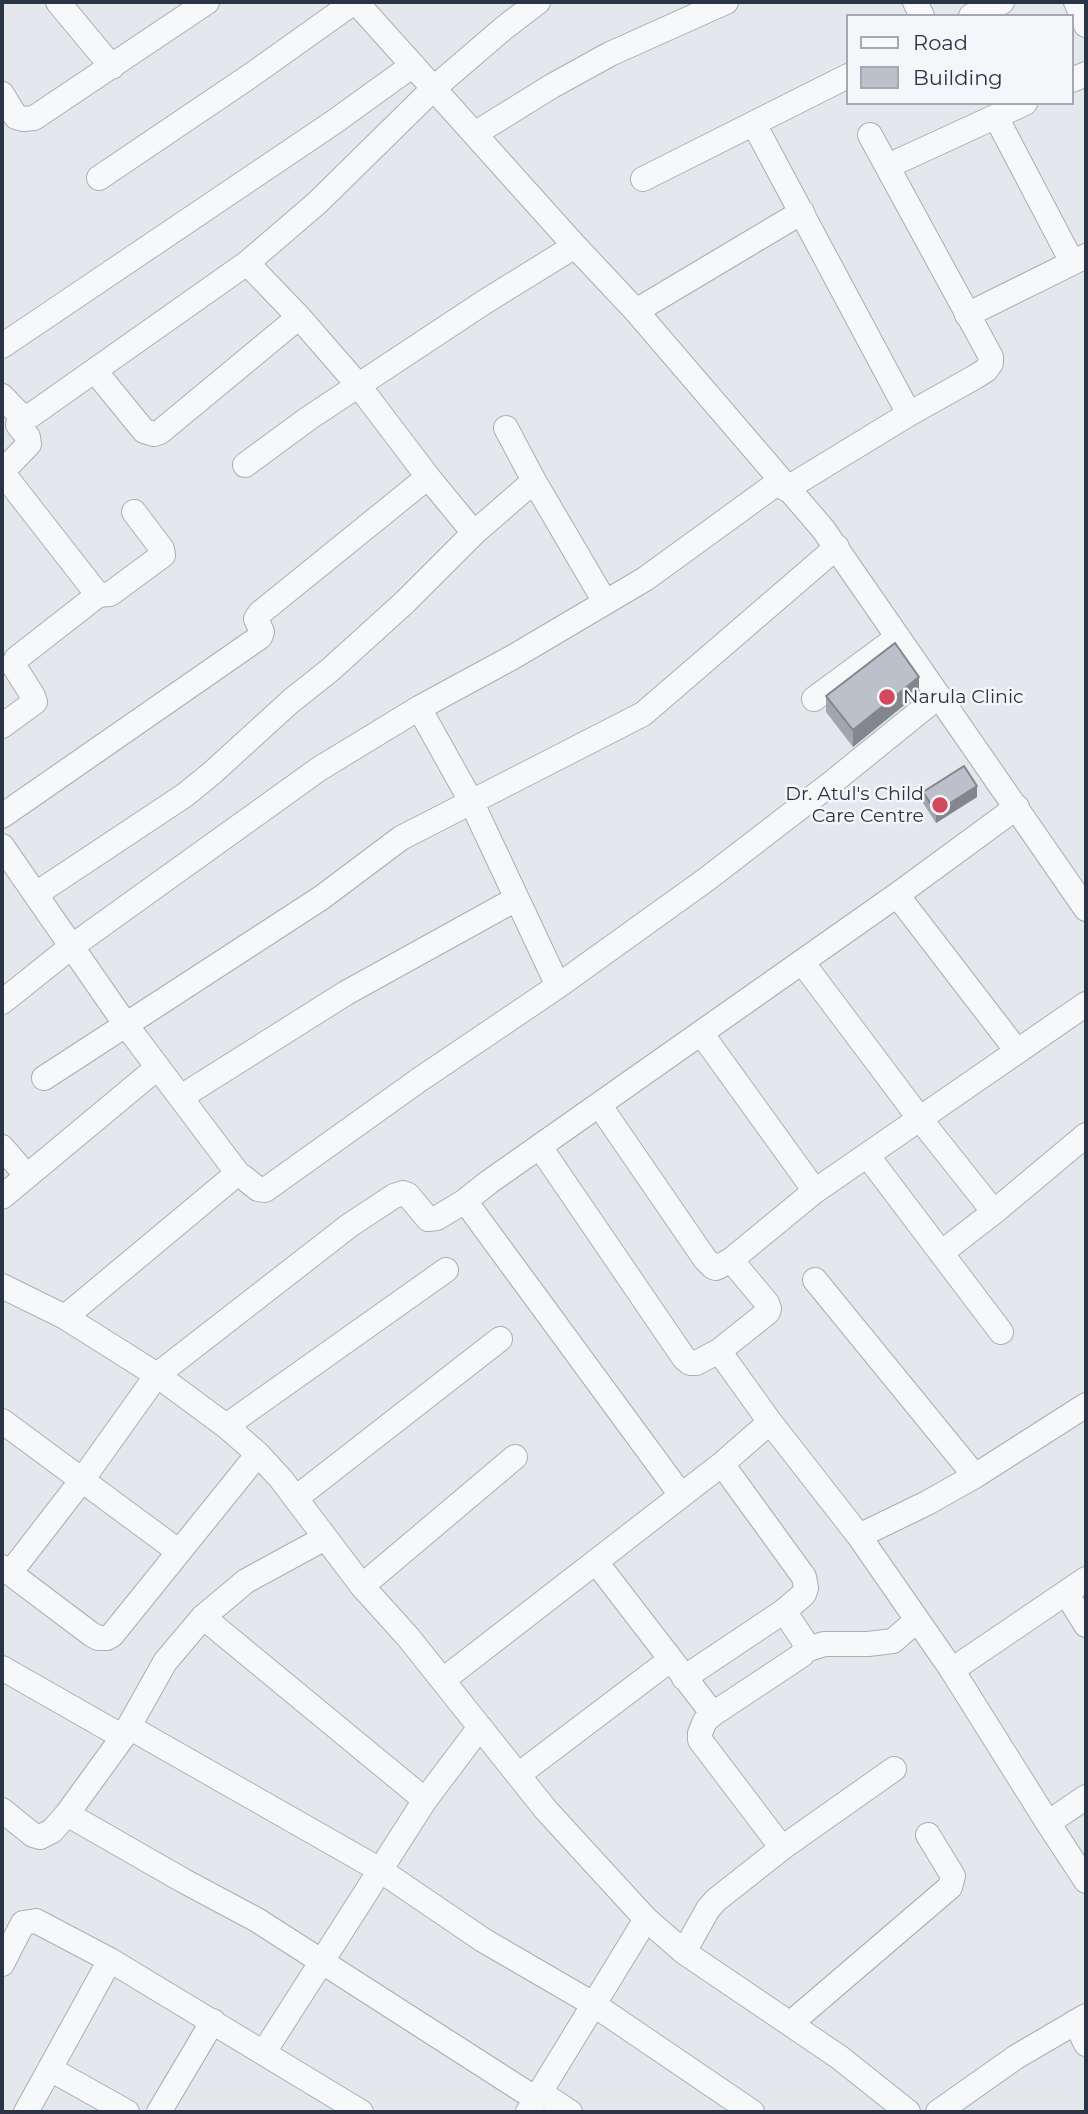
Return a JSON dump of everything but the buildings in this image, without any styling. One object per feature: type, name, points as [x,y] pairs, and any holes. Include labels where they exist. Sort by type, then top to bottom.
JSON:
[{"type":"street","points":[[58,2],[112,67]]},
{"type":"street","points":[[99,178],[355,2],[636,311],[836,547],[1086,909]]},
{"type":"street","points":[[2,396],[20,415],[30,416],[247,263],[317,202],[434,88],[538,2]]},
{"type":"street","points":[[476,133],[610,54],[726,2]]},
{"type":"street","points":[[975,14],[1002,2]]},
{"type":"street","points":[[1076,2],[1086,25]]},
{"type":"street","points":[[2,94],[16,117],[34,118],[112,67],[193,6]]},
{"type":"street","points":[[2,346],[334,122],[413,65]]},
{"type":"street","points":[[643,179],[846,77]]},
{"type":"street","points":[[888,166],[1021,105]]},
{"type":"street","points":[[967,314],[1079,259],[996,117]]},
{"type":"street","points":[[754,124],[909,414]]},
{"type":"street","points":[[2,1002],[71,947],[319,769],[661,568],[783,485],[989,367],[991,357],[870,135]]},
{"type":"street","points":[[636,311],[802,212]]},
{"type":"street","points":[[245,465],[309,418],[486,301],[575,246]]},
{"type":"street","points":[[247,263],[359,386],[474,533]]},
{"type":"street","points":[[95,371],[144,431],[155,434],[299,317]]},
{"type":"street","points":[[20,415],[18,425],[28,437],[29,444],[2,472],[98,596]]},
{"type":"street","points":[[506,428],[605,602]]},
{"type":"street","points":[[2,816],[260,637],[262,632],[256,619],[260,613],[428,477]]},
{"type":"street","points":[[36,894],[185,795],[212,773],[404,603],[474,533],[534,481]]},
{"type":"street","points":[[2,725],[34,702],[14,666],[16,659],[98,596],[110,594],[163,555],[162,549],[134,512]]},
{"type":"street","points":[[44,1078],[321,898],[401,838],[643,714],[836,547]]},
{"type":"street","points":[[814,699],[898,637]]},
{"type":"street","points":[[2,846],[126,1025],[239,1175],[258,1189],[265,1190],[558,986],[781,823],[939,696]]},
{"type":"street","points":[[419,708],[471,803],[558,986]]},
{"type":"street","points":[[258,1454],[112,1635],[104,1639],[90,1634],[6,1570],[82,1480],[157,1375],[350,1225],[403,1193],[432,1220],[465,1201],[1017,807]]},
{"type":"street","points":[[897,895],[1017,1051]]},
{"type":"street","points":[[181,1097],[346,993],[516,899]]},
{"type":"street","points":[[802,962],[994,1212]]},
{"type":"street","points":[[600,1106],[710,1264],[716,1268],[731,1260],[815,1191],[1086,1004]]},
{"type":"street","points":[[701,1033],[815,1191]]},
{"type":"street","points":[[2,1197],[158,1068]]},
{"type":"street","points":[[942,1253],[1086,1135]]},
{"type":"street","points":[[2,1147],[26,1175]]},
{"type":"street","points":[[540,1147],[687,1361],[696,1363],[719,1351],[769,1309],[731,1260]]},
{"type":"street","points":[[867,1155],[1001,1332]]},
{"type":"street","points":[[65,1317],[233,1177],[239,1175]]},
{"type":"street","points":[[465,1201],[681,1495]]},
{"type":"street","points":[[226,1426],[446,1270]]},
{"type":"street","points":[[815,1280],[975,1476]]},
{"type":"street","points":[[2,1286],[65,1317],[157,1375],[226,1426],[258,1454],[296,1497],[362,1586],[443,1680],[546,1810],[646,1919],[684,1952],[847,2063],[908,2112]]},
{"type":"street","points":[[296,1497],[500,1339]]},
{"type":"street","points":[[719,1351],[770,1422],[859,1536],[952,1670],[1086,1881]]},
{"type":"street","points":[[859,1536],[928,1503],[975,1476],[1086,1405]]},
{"type":"street","points":[[2,1421],[178,1551]]},
{"type":"street","points":[[443,1680],[722,1464],[770,1422]]},
{"type":"street","points":[[362,1586],[515,1457]]},
{"type":"street","points":[[518,1775],[677,1669],[783,1611],[804,1594],[804,1577],[722,1464]]},
{"type":"street","points":[[2,1810],[33,1835],[40,1837],[52,1831],[126,1732],[165,1662],[203,1617],[230,1592],[253,1577],[325,1538]]},
{"type":"street","points":[[596,1562],[713,1714]]},
{"type":"street","points":[[952,1670],[1086,1578]]},
{"type":"street","points":[[1066,1593],[1086,1625]]},
{"type":"street","points":[[782,1848],[700,1741],[702,1727],[713,1714],[802,1655],[805,1650],[804,1642],[783,1611]]},
{"type":"street","points":[[203,1617],[425,1800]]},
{"type":"street","points":[[805,1650],[824,1644],[893,1641],[917,1620]]},
{"type":"street","points":[[2,1668],[380,1870],[483,1940],[593,2004],[752,2112]]},
{"type":"street","points":[[264,2052],[425,1800],[480,1727]]},
{"type":"street","points":[[684,1952],[716,1900],[782,1848],[894,1769]]},
{"type":"street","points":[[1048,1823],[1086,1797]]},
{"type":"street","points":[[67,1814],[257,1920],[535,2101],[570,2112]]},
{"type":"street","points":[[791,2024],[950,1887],[953,1876],[928,1835]]},
{"type":"street","points":[[535,2101],[646,1919]]},
{"type":"street","points":[[2,1964],[7,1938],[23,1923],[36,1921],[213,2021],[361,2112]]},
{"type":"street","points":[[26,2112],[110,1961]]},
{"type":"street","points":[[159,2112],[213,2021]]},
{"type":"street","points":[[938,2112],[1016,2057],[1082,2027]]},
{"type":"street","points":[[50,2069],[127,2112]]},
{"type":"place","name":"Narula Clinic","points":[[887,697]]},
{"type":"place","name":"Dr. Atul's Child Care Centre","points":[[940,805]]}]
